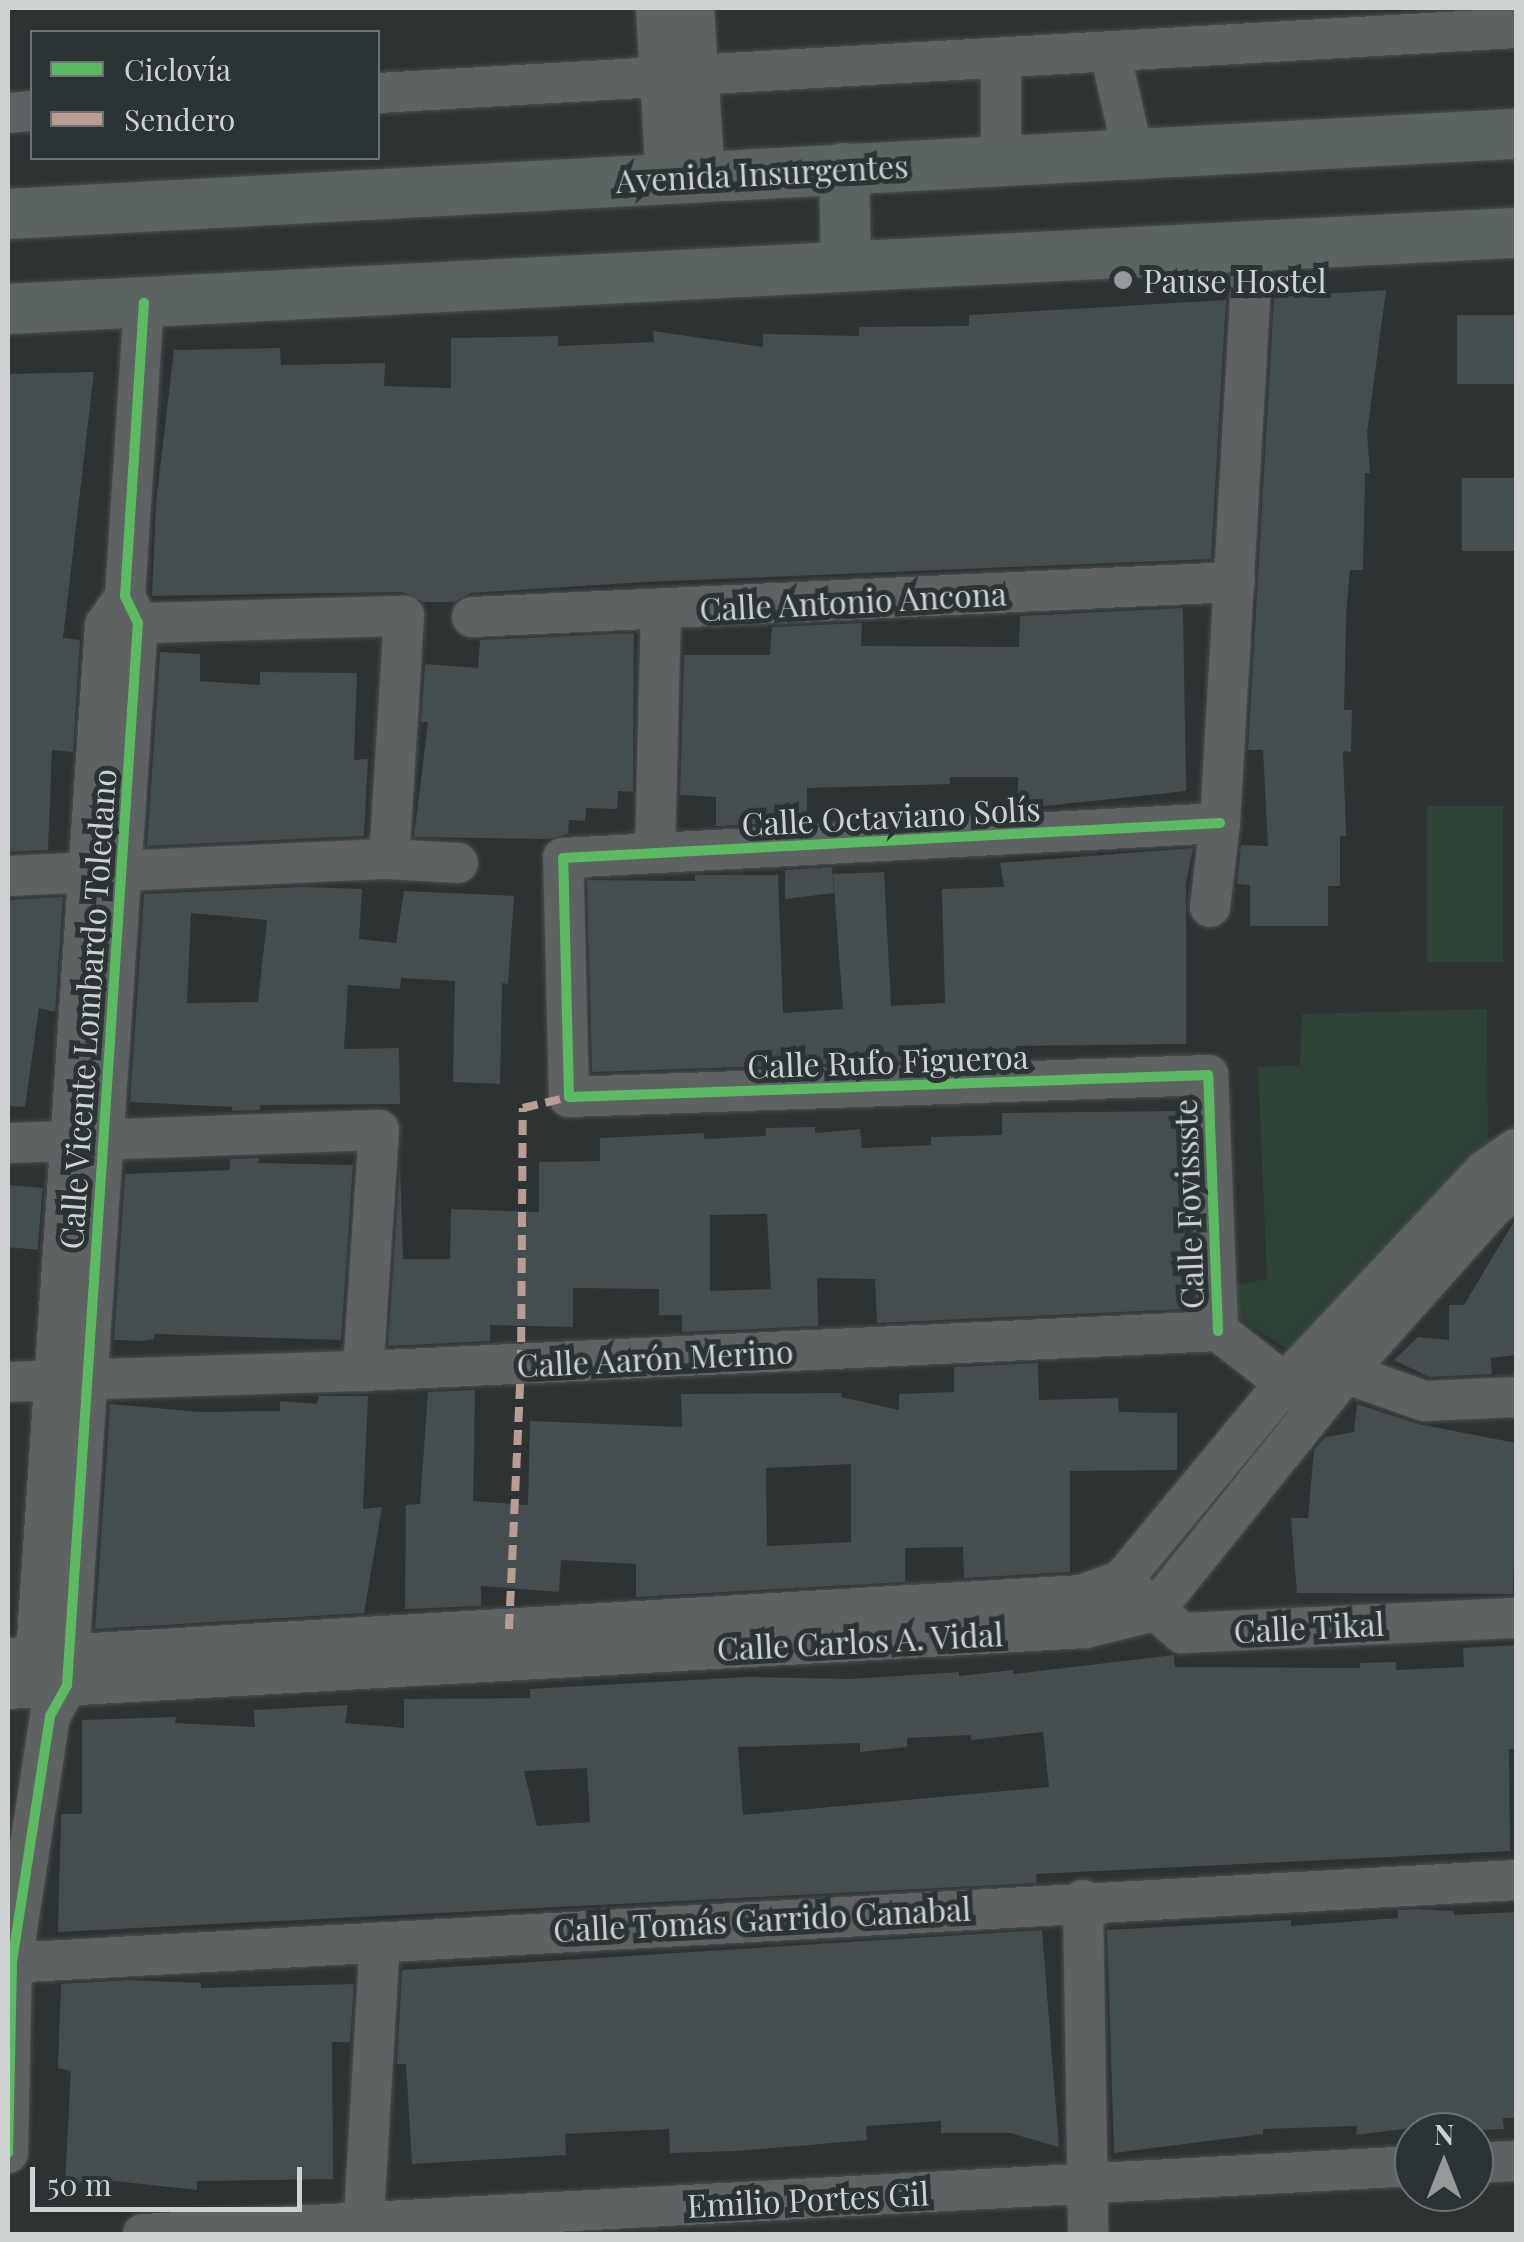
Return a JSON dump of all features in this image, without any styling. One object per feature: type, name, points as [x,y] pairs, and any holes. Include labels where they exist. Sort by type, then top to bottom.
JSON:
[{"type":"main road","name":"Avenida Insurgentes","points":[[8,214],[1516,134]]},
{"type":"main road","points":[[844,168],[846,266]]},
{"type":"main road","points":[[8,309],[1516,234]]},
{"type":"street","points":[[656,8],[680,77]]},
{"type":"street","points":[[686,178],[680,77],[694,8]]},
{"type":"street","points":[[380,93],[1516,28]]},
{"type":"street","points":[[1110,52],[1133,153]]},
{"type":"street","points":[[1001,58],[1002,160]]},
{"type":"street","points":[[1210,907],[1220,823],[1253,247]]},
{"type":"street","name":"Calle Vicente Lombardo Toledano","points":[[8,2154],[10,1962],[71,1378],[144,303]]},
{"type":"street","name":"Calle Antonio Ancona","points":[[472,617],[1234,582]]},
{"type":"street","points":[[655,853],[661,611]]},
{"type":"street","points":[[123,614],[404,616],[389,859]]},
{"type":"street","name":"Calle Octaviano Solís","points":[[569,1097],[564,858],[1220,823]]},
{"type":"street","points":[[8,876],[389,859],[458,864]]},
{"type":"street","name":"Calle Rufo Figueroa","points":[[569,1097],[1208,1075]]},
{"type":"street","name":"Calle Fovissste","points":[[1208,1075],[1218,1331]]},
{"type":"street","points":[[8,1143],[379,1130],[362,1371]]},
{"type":"street","points":[[1122,1580],[1296,1371],[1484,1171],[1516,1149]]},
{"type":"street","points":[[1154,1611],[1347,1371],[1494,1205],[1516,1188]]},
{"type":"street","points":[[1218,1331],[1296,1371],[1347,1371],[1424,1401],[1516,1397]]},
{"type":"street","name":"Calle Aarón Merino","points":[[8,1382],[362,1371],[1218,1331]]},
{"type":"street","points":[[1296,1371],[1317,1409]]},
{"type":"street","name":"Calle Tikal","points":[[1122,1580],[1182,1633],[1516,1618]]},
{"type":"street","name":"Calle Carlos A. Vidal","points":[[39,1678],[1081,1595],[1122,1580]]},
{"type":"street","name":"Calle Carlos A. Vidal","points":[[39,1678],[1085,1628],[1154,1611]]},
{"type":"street","name":"Calle Tomás Garrido Canabal","points":[[10,1962],[1083,1900],[1516,1880]]},
{"type":"street","points":[[1083,1900],[1088,2234]]},
{"type":"street","points":[[363,2228],[380,1942]]},
{"type":"street","name":"Emilio Portes Gil","points":[[143,2234],[363,2228],[1394,2167]]},
{"type":"green space","points":[[1427,806],[1503,806],[1503,962],[1427,962]]},
{"type":"green space","points":[[1487,1009],[1488,1142],[1289,1350],[1233,1315],[1235,1285],[1267,1279],[1258,1067],[1300,1065],[1302,1014]]},
{"type":"building","points":[[1386,290],[1367,433],[1370,473],[1365,473],[1363,570],[1350,570],[1346,615],[1344,710],[1352,710],[1351,752],[1343,751],[1346,836],[1340,836],[1340,886],[1328,886],[1328,926],[1250,926],[1250,885],[1237,884],[1241,845],[1268,846],[1263,750],[1248,750],[1274,297]]},
{"type":"building","points":[[1226,300],[1211,559],[645,582],[471,593],[454,602],[423,602],[403,592],[152,596],[156,502],[174,350],[280,348],[281,365],[385,363],[384,386],[451,388],[451,338],[558,336],[558,346],[654,342],[653,331],[763,347],[763,334],[859,336],[859,327],[969,326],[969,315]]},
{"type":"building","points":[[1457,315],[1516,315],[1516,384],[1457,384]]},
{"type":"building","points":[[94,372],[63,638],[80,640],[73,752],[52,750],[48,850],[8,852],[10,374]]},
{"type":"building","points":[[1462,478],[1516,478],[1516,551],[1462,551]]},
{"type":"building","points":[[1183,608],[1186,791],[1017,809],[1018,777],[950,777],[950,784],[807,788],[807,821],[721,826],[716,826],[716,797],[680,795],[684,655],[770,655],[772,627],[862,623],[861,646],[1019,647],[1020,616]]},
{"type":"building","points":[[634,633],[633,792],[618,791],[617,809],[586,808],[585,821],[569,820],[568,834],[549,839],[414,837],[428,722],[421,722],[425,664],[478,668],[480,640]]},
{"type":"building","points":[[160,652],[200,654],[200,681],[260,685],[260,672],[357,673],[354,760],[368,759],[364,836],[147,846]]},
{"type":"building","points":[[1193,848],[1186,884],[1186,1044],[1016,1046],[1015,1058],[592,1072],[587,880],[695,881],[695,875],[778,875],[783,1013],[843,1009],[833,874],[884,872],[891,1006],[945,1003],[942,889],[1004,887],[1000,863]]},
{"type":"building","points":[[832,867],[834,893],[785,899],[785,870]]},
{"type":"building","points":[[301,887],[362,889],[359,939],[396,943],[404,891],[514,896],[508,984],[502,983],[500,1084],[453,1082],[455,981],[401,978],[400,989],[348,985],[344,1049],[399,1048],[400,1104],[260,1105],[260,1110],[232,1111],[232,1107],[130,1102],[144,894]],"holes":[[[191,913],[267,920],[258,1002],[187,1003]]]},
{"type":"building","points":[[63,897],[55,1012],[39,1008],[25,1107],[8,1106],[8,900]]},
{"type":"building","points":[[1185,1111],[1185,1309],[877,1323],[875,1279],[817,1278],[818,1326],[682,1332],[682,1315],[659,1315],[659,1289],[573,1288],[573,1327],[490,1325],[490,1341],[388,1346],[400,1165],[403,1259],[450,1259],[451,1209],[539,1212],[539,1162],[600,1161],[600,1138],[704,1133],[704,1139],[766,1136],[766,1128],[815,1127],[815,1133],[860,1129],[862,1148],[931,1145],[931,1137],[1002,1135],[1002,1113]],"holes":[[[767,1214],[771,1289],[710,1291],[710,1215]]]},
{"type":"building","points":[[259,1158],[258,1163],[353,1165],[341,1340],[154,1334],[154,1339],[143,1341],[114,1340],[125,1174],[230,1170],[230,1159]]},
{"type":"building","points":[[8,1185],[43,1188],[37,1250],[8,1247]]},
{"type":"building","points":[[1516,1218],[1516,1355],[1491,1358],[1492,1374],[1429,1377],[1394,1360],[1418,1337],[1449,1340],[1449,1305],[1464,1305]]},
{"type":"building","points":[[1038,1363],[1039,1400],[1118,1398],[1119,1412],[1177,1413],[1177,1470],[1070,1471],[1070,1572],[964,1578],[963,1547],[905,1548],[905,1582],[636,1597],[636,1564],[561,1560],[559,1592],[481,1586],[481,1606],[405,1609],[406,1505],[420,1504],[428,1392],[475,1390],[473,1501],[528,1505],[530,1421],[682,1427],[681,1394],[841,1393],[841,1397],[899,1410],[899,1394],[954,1392],[954,1367]],"holes":[[[851,1464],[851,1542],[767,1546],[766,1468]]]},
{"type":"building","points":[[319,1396],[368,1396],[363,1509],[382,1507],[364,1613],[95,1629],[110,1404],[200,1412],[280,1411],[280,1401],[317,1404]]},
{"type":"building","points":[[1357,1404],[1418,1424],[1516,1443],[1513,1594],[1297,1593],[1291,1518],[1308,1518],[1314,1450],[1325,1437],[1354,1432]]},
{"type":"building","points":[[1516,1645],[1516,1749],[1509,1749],[1510,1851],[1036,1874],[1037,1883],[58,1932],[61,1814],[82,1814],[82,1720],[176,1717],[175,1723],[255,1727],[254,1710],[348,1705],[345,1723],[404,1728],[404,1699],[530,1698],[530,1689],[749,1677],[849,1679],[959,1672],[959,1676],[1013,1670],[1013,1674],[1174,1655],[1175,1667],[1360,1668],[1360,1663],[1396,1662],[1396,1670],[1464,1667],[1463,1648]],"holes":[[[1043,1732],[1049,1787],[743,1815],[738,1747],[860,1743],[860,1752],[907,1747],[907,1738],[971,1735],[971,1740]],[[587,1768],[590,1822],[537,1826],[524,1771]]]},
{"type":"building","points":[[1398,1910],[1454,1911],[1454,1915],[1516,1912],[1516,2118],[1503,2118],[1504,2129],[1494,2130],[1494,2112],[1394,2112],[1394,2130],[1356,2135],[1357,2126],[1263,2129],[1263,2134],[1114,2153],[1107,1930],[1291,1920],[1291,1926],[1398,1918]]},
{"type":"building","points":[[1042,1930],[1059,2147],[1010,2133],[941,2133],[941,2121],[866,2126],[867,2140],[737,2151],[670,2153],[669,2129],[565,2134],[566,2155],[412,2164],[406,2064],[397,2064],[402,1970]]},
{"type":"building","points":[[128,1980],[201,1983],[201,1988],[354,1984],[350,2042],[332,2042],[333,2179],[197,2181],[197,2190],[105,2180],[105,2184],[65,2182],[71,2071],[58,2068],[61,1984]]},
{"type":"marked path","points":[[509,1629],[521,1365],[523,1108],[569,1097]]},
{"type":"cycle path","points":[[8,2153],[12,1962],[50,1716],[67,1685],[138,623],[125,596],[144,303]]},
{"type":"cycle path","points":[[1218,1331],[1208,1075],[569,1097],[563,858],[1220,823]]},
{"type":"place","name":"Pause Hostel","points":[[1123,280]]}]
